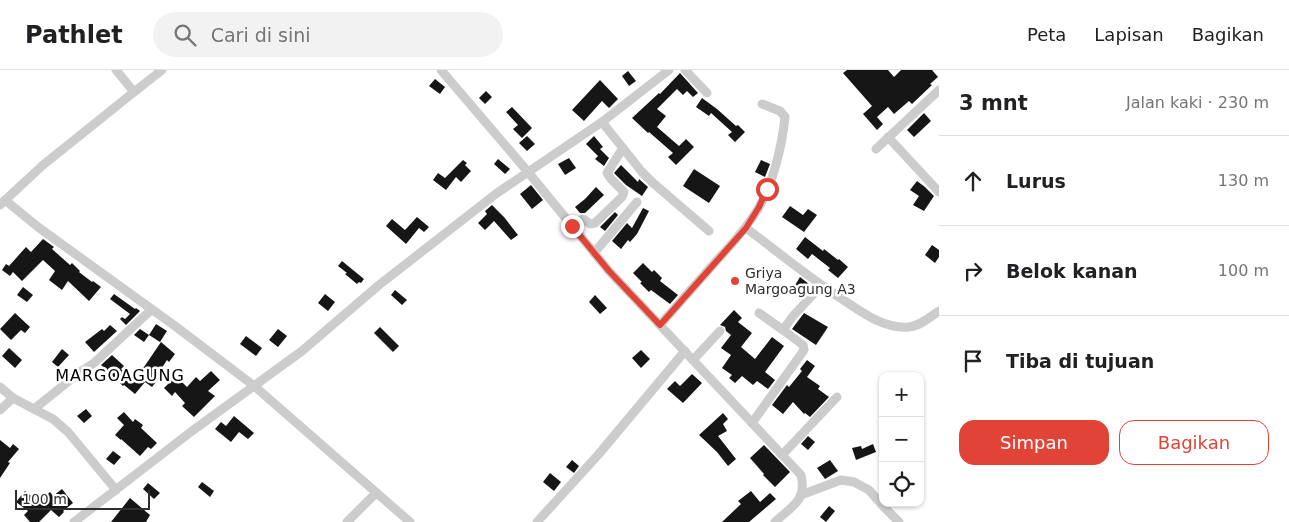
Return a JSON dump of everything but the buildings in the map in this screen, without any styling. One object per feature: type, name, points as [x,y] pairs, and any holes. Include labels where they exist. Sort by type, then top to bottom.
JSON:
[{"type":"street","points":[[116,70],[134,92]]},
{"type":"street","points":[[162,70],[44,165],[3,202],[175,326],[253,386],[410,522]]},
{"type":"street","points":[[441,70],[609,271],[801,475],[803,485],[801,496],[775,522]]},
{"type":"street","points":[[74,522],[302,351],[379,285],[497,192],[602,122],[669,70]]},
{"type":"street","points":[[685,70],[707,93]]},
{"type":"street","points":[[876,149],[939,90]]},
{"type":"street","points":[[660,325],[746,228],[759,207],[774,170],[785,118],[780,111],[762,104]]},
{"type":"street","points":[[602,122],[642,172],[709,230]]},
{"type":"street","points":[[888,137],[939,192]]},
{"type":"street","points":[[572,226],[582,219],[590,224],[595,223],[622,197],[624,192],[610,179],[607,173],[623,148]]},
{"type":"street","points":[[594,253],[637,202]]},
{"type":"street","points":[[746,228],[821,286],[868,316],[887,324],[908,327],[918,324],[939,311]]},
{"type":"street","points":[[783,330],[793,316],[821,286]]},
{"type":"street","points":[[34,409],[94,363],[151,310]]},
{"type":"street","points":[[752,423],[804,350],[803,345],[759,313]]},
{"type":"street","points":[[693,360],[720,331]]},
{"type":"street","points":[[537,522],[598,455],[685,351]]},
{"type":"street","points":[[0,387],[13,398],[53,419],[68,432],[116,490]]},
{"type":"street","points":[[782,455],[837,397]]},
{"type":"street","points":[[0,410],[13,398]]},
{"type":"street","points":[[801,496],[841,480],[854,482],[869,490],[899,522]]},
{"type":"street","points":[[347,522],[376,493]]},
{"type":"place","name":"Griya Margoagung A3","points":[[735,281]]},
{"type":"district","name":"MARGOAGUNG","points":[[120,375]]},
{"type":"route","points":[[572,226],[609,271],[660,325],[746,228],[767,189]]}]
